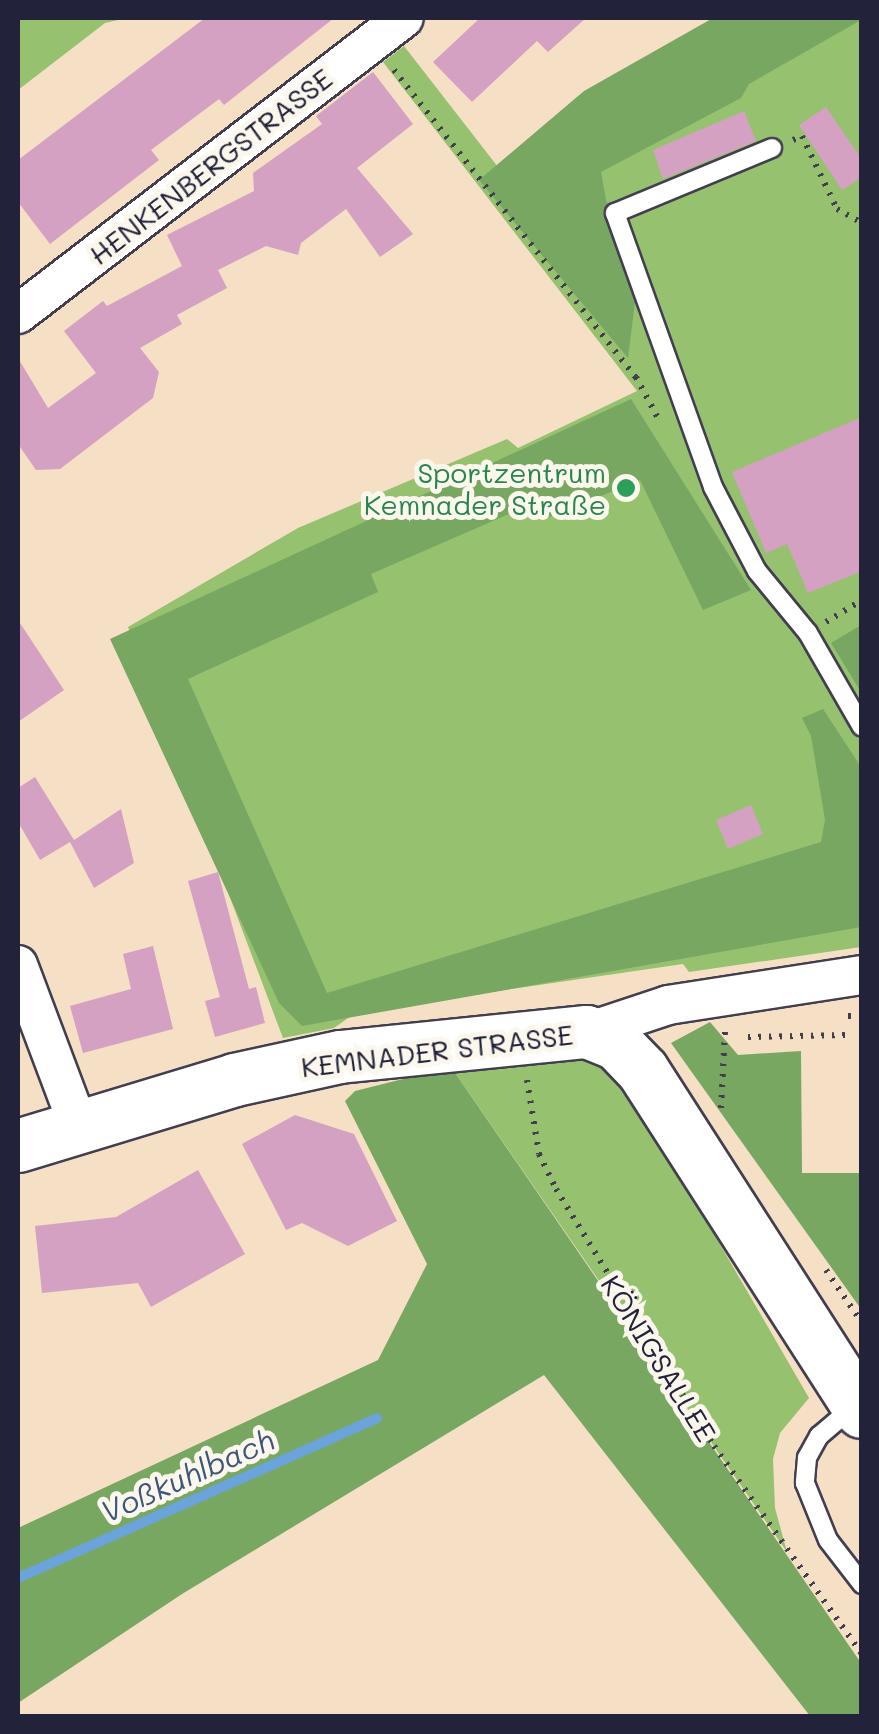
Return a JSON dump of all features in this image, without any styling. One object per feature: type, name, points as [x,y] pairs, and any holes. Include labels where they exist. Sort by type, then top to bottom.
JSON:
[{"type":"main road","name":"KEMNADER STRASSE","points":[[18,1146],[340,1057],[524,1034],[587,1032]]},
{"type":"main road","points":[[587,1032],[617,1044],[643,1071],[859,1408]]},
{"type":"street","name":"HENKENBERGSTRASSE","points":[[18,314],[404,18]]},
{"type":"street","points":[[18,965],[80,1127]]},
{"type":"street","name":"KEMNADER STRASSE","points":[[587,1032],[636,1013],[728,994],[862,975]]},
{"type":"lane","points":[[772,148],[616,213],[714,487],[757,571],[808,633],[862,727]]},
{"type":"lane","points":[[859,1408],[820,1436],[807,1458],[805,1483],[828,1540],[862,1584]]},
{"type":"path","points":[[373,40],[636,377]]},
{"type":"path","points":[[772,148],[802,136],[838,209],[862,223]]},
{"type":"path","points":[[808,633],[862,600]]},
{"type":"path","points":[[720,1104],[728,994]]},
{"type":"path","name":"KÖNIGSALLEE","points":[[524,1034],[530,1119],[556,1189],[714,1446],[822,1591],[862,1654]]},
{"type":"path","points":[[748,1037],[846,1035]]},
{"type":"green space","points":[[18,18],[127,18],[105,23],[18,90]]},
{"type":"green space","points":[[713,18],[861,20],[749,84],[741,98],[601,172],[610,222],[637,286],[628,358],[479,180],[584,91]]},
{"type":"green space","name":"Sportzentrum Kemnader Straße","points":[[861,18],[861,947],[689,972],[683,964],[477,994],[351,1016],[334,1028],[283,1038],[128,627],[298,528],[507,439],[518,448],[637,391],[383,62],[404,46],[498,167]]},
{"type":"green space","points":[[631,399],[751,590],[703,610],[640,480],[547,518],[539,501],[371,574],[378,592],[188,679],[327,993],[821,842],[825,820],[811,736],[802,718],[823,709],[861,767],[861,927],[302,1026],[279,1003],[110,639]]},
{"type":"green space","points":[[861,625],[861,692],[831,643]]},
{"type":"green space","points":[[710,1022],[738,1055],[801,1051],[802,1173],[861,1173],[861,1309],[671,1043]]},
{"type":"green space","points":[[595,1045],[641,1108],[809,1398],[780,1433],[773,1459],[775,1508],[787,1552],[451,1067]]},
{"type":"green space","points":[[451,1067],[861,1663],[861,1716],[810,1716],[544,1375],[182,1594],[18,1703],[18,1528],[378,1360],[427,1264],[345,1101],[355,1091]]},
{"type":"building","points":[[205,18],[334,18],[224,105],[219,99],[151,150],[159,160],[50,244],[18,202],[18,160]]},
{"type":"building","points":[[480,18],[586,18],[548,52],[537,41],[472,102],[433,62]]},
{"type":"building","points":[[373,72],[413,124],[357,168],[413,234],[380,257],[346,209],[301,243],[298,255],[266,246],[218,270],[227,288],[177,315],[182,324],[140,348],[159,372],[153,398],[60,469],[36,470],[18,444],[18,358],[48,408],[96,373],[64,331],[103,301],[107,306],[182,266],[167,235],[254,191],[253,173],[322,124],[316,116]]},
{"type":"building","points":[[826,107],[862,160],[862,177],[842,190],[799,125]]},
{"type":"building","points":[[744,111],[756,141],[663,179],[653,150]]},
{"type":"building","points":[[862,417],[862,571],[808,593],[787,544],[766,553],[732,472]]},
{"type":"building","points":[[18,620],[64,690],[18,722]]},
{"type":"building","points":[[35,777],[74,840],[121,809],[134,863],[94,888],[70,842],[40,860],[18,822],[18,788]]},
{"type":"building","points":[[751,805],[763,834],[728,849],[716,820]]},
{"type":"building","points":[[218,872],[249,989],[256,987],[265,1023],[215,1037],[205,1001],[220,997],[188,881]]},
{"type":"building","points":[[153,946],[173,1029],[83,1053],[70,1006],[131,989],[123,954]]},
{"type":"building","points":[[295,1115],[354,1134],[397,1221],[348,1246],[302,1223],[286,1230],[242,1144]]},
{"type":"building","points":[[198,1170],[245,1254],[151,1307],[138,1283],[42,1293],[35,1226],[116,1217]]},
{"type":"waterway","name":"Voßkuhlbach","points":[[18,1578],[377,1418]]},
{"type":"place","name":"Sportzentrum Kemnader Straße","points":[[626,488]]}]
